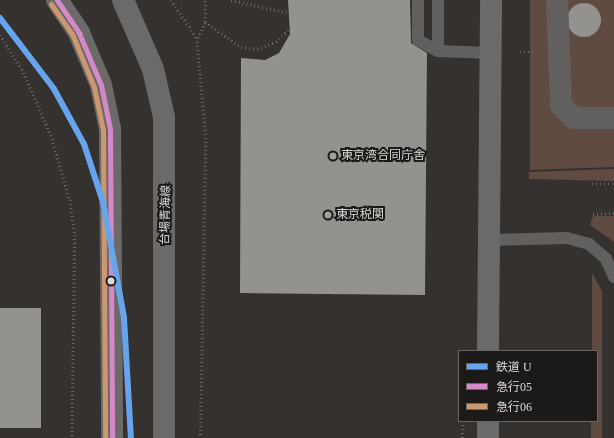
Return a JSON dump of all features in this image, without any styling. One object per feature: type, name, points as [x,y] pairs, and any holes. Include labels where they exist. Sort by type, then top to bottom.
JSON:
[{"type":"main road","points":[[57,0],[79,33],[101,84],[110,129],[112,438]]},
{"type":"main road","name":"台場青海線","points":[[123,0],[153,69],[164,117],[164,438]]},
{"type":"main road","points":[[488,350],[491,0]]},
{"type":"main road","points":[[488,422],[488,438]]},
{"type":"street","points":[[557,0],[561,105],[574,118],[614,118]]},
{"type":"lane","points":[[418,0],[418,40],[438,51],[491,53]]},
{"type":"lane","points":[[438,0],[438,51]]},
{"type":"lane","points":[[489,240],[567,238],[589,244],[606,259],[614,277]]},
{"type":"path","points":[[171,0],[198,38]]},
{"type":"path","points":[[201,438],[206,138],[198,38],[205,22],[205,0]]},
{"type":"path","points":[[231,0],[243,6],[289,13]]},
{"type":"path","points":[[205,22],[241,47],[258,49],[276,42],[290,28]]},
{"type":"path","points":[[0,35],[22,69],[51,135],[70,200],[75,235],[72,438]]},
{"type":"path","points":[[592,184],[614,184]]},
{"type":"path","points":[[593,214],[614,213]]},
{"type":"path","points":[[462,438],[463,422]]},
{"type":"shaded area","points":[[530,0],[614,0],[614,167],[530,170]]},
{"type":"shaded area","points":[[614,169],[614,181],[529,179],[529,172]]},
{"type":"shaded area","points":[[593,216],[614,216],[614,242],[590,225]]},
{"type":"shaded area","points":[[592,273],[602,291],[602,438],[591,438],[591,422],[598,422],[598,350],[592,350]]},
{"type":"building","name":"東京湾合同庁舎","points":[[288,0],[410,0],[411,43],[427,53],[425,295],[240,293],[241,58],[265,60],[279,53],[290,34]]},
{"type":"building","points":[[584,3],[596,8],[601,20],[596,32],[584,37],[572,32],[567,20],[572,8]]},
{"type":"building","points":[[0,308],[41,308],[41,428],[0,428]]},
{"type":"rail line","name":"U","points":[[0,18],[54,89],[84,144],[103,202],[124,318],[131,438]]},
{"type":"transit line","name":"急行05","points":[[57,0],[79,33],[101,85],[110,129],[112,438]]},
{"type":"transit line","name":"急行06","points":[[51,4],[73,36],[94,87],[103,130],[105,438]]},
{"type":"place","name":"東京湾合同庁舎","points":[[333,156]]},
{"type":"place","name":"東京税関","points":[[328,215]]}]
